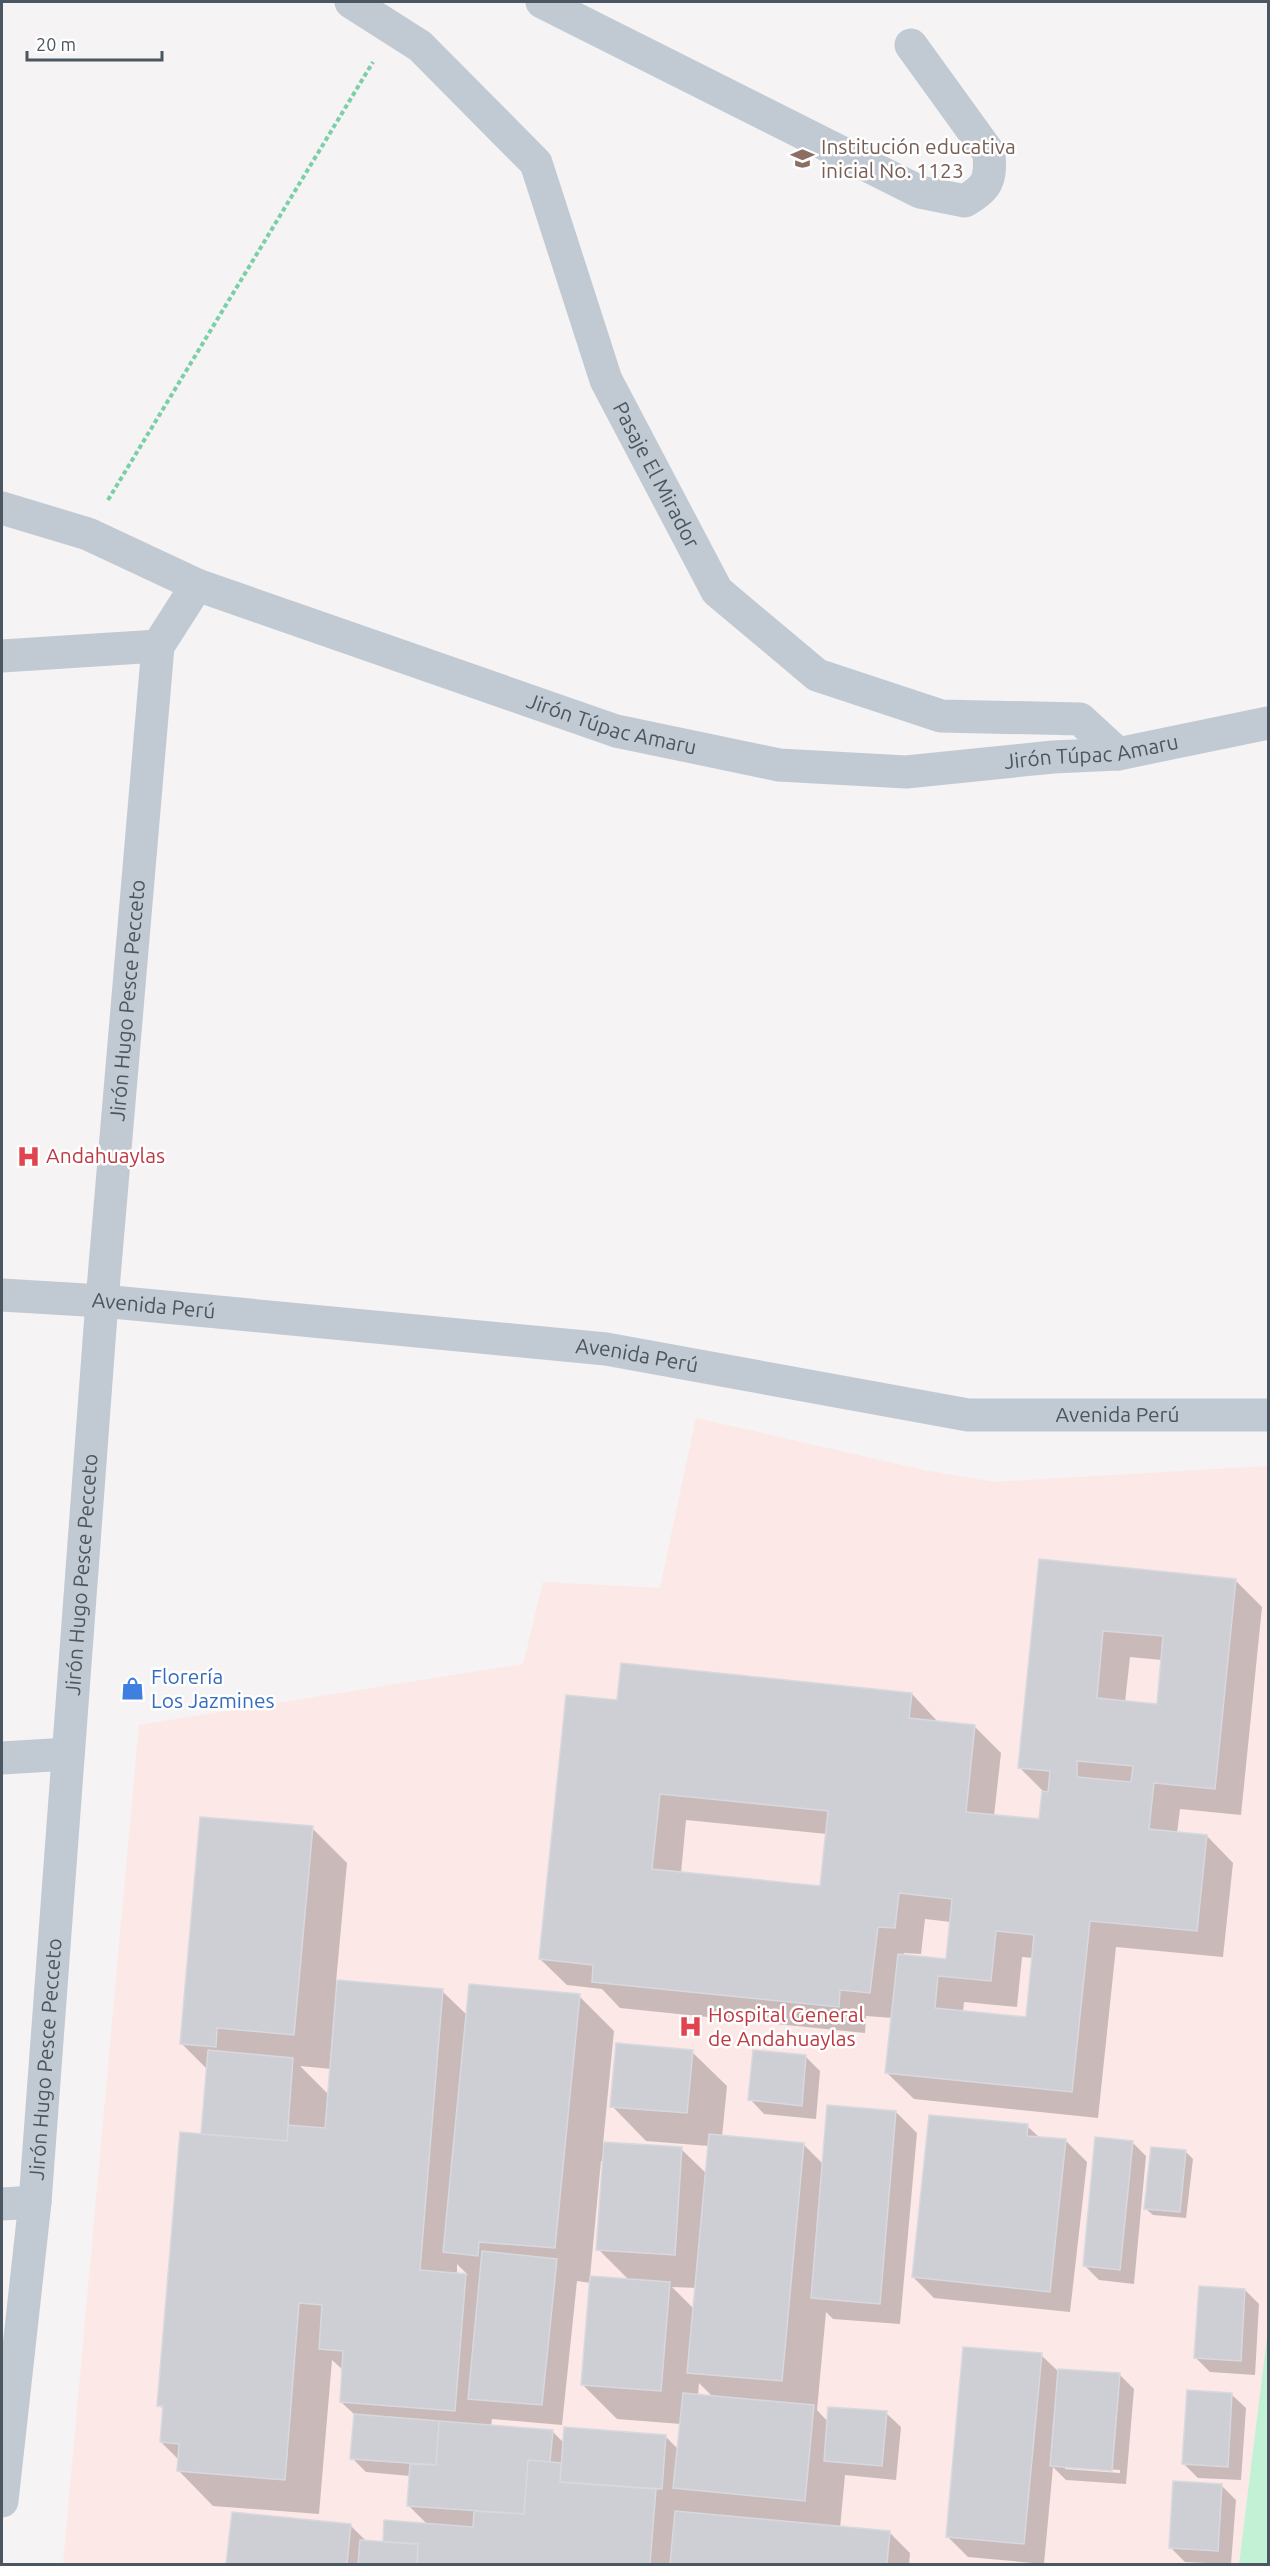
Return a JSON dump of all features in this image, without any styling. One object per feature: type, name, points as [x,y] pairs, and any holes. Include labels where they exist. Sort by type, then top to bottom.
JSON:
[{"type":"street","name":"Pasaje El Mirador","points":[[351,2],[420,46],[536,163],[606,380],[717,591],[817,675],[941,716],[1080,719],[1118,754]]},
{"type":"street","points":[[542,2],[920,192],[965,201],[982,190],[991,173],[989,153],[911,45]]},
{"type":"street","name":"Jirón Túpac Amaru","points":[[2,508],[88,534],[197,585],[616,731],[779,765],[906,772],[1053,757],[1118,754],[1269,723]]},
{"type":"street","points":[[2,656],[158,646],[197,585]]},
{"type":"street","name":"Jirón Hugo Pesce Pecceto","points":[[2,2501],[35,2202],[102,1301],[158,646]]},
{"type":"street","name":"Avenida Perú","points":[[2,1295],[102,1301],[606,1350],[968,1415],[1269,1415]]},
{"type":"street","points":[[2,1758],[68,1754]]},
{"type":"street","points":[[2,2204],[35,2202]]},
{"type":"path","points":[[88,534],[394,28]]},
{"type":"shaded area","name":"Hospital General de Andahuaylas","points":[[696,1418],[923,1470],[994,1482],[1268,1466],[1268,2329],[1239,2564],[63,2564],[139,1725],[523,1664],[543,1582],[660,1588]]},
{"type":"green space","points":[[1268,2329],[1268,2564],[1239,2564]]},
{"type":"building","points":[[1039,1559],[1236,1579],[1215,1789],[1154,1783],[1149,1829],[1207,1835],[1197,1931],[1090,1921],[1072,2092],[885,2073],[898,1954],[946,1959],[952,1899],[899,1893],[895,1928],[878,1927],[870,1993],[840,1990],[839,2007],[592,1982],[593,1965],[539,1959],[566,1695],[617,1700],[621,1663],[912,1693],[909,1718],[975,1725],[966,1812],[1039,1819],[1042,1791],[1048,1792],[1050,1771],[1018,1768]],"holes":[[[1103,1631],[1163,1636],[1157,1704],[1097,1698]],[[1077,1761],[1133,1766],[1131,1782],[1077,1777]],[[660,1794],[828,1811],[820,1886],[652,1869]],[[996,1931],[1034,1935],[1026,2017],[935,2008],[938,1976],[991,1981]]]},
{"type":"building","points":[[200,1817],[313,1826],[294,2035],[217,2028],[216,2047],[180,2044]]},
{"type":"building","points":[[337,1980],[443,1989],[420,2270],[466,2274],[455,2411],[340,2402],[343,2351],[319,2349],[322,2305],[299,2303],[285,2480],[177,2471],[179,2444],[160,2442],[163,2406],[157,2406],[180,2132],[287,2141],[288,2125],[325,2128]]},
{"type":"building","points":[[469,1984],[580,1994],[555,2248],[479,2242],[478,2256],[443,2252]]},
{"type":"building","points":[[616,2043],[693,2050],[687,2113],[610,2107]]},
{"type":"building","points":[[208,2050],[293,2058],[287,2141],[201,2134]]},
{"type":"building","points":[[753,2050],[806,2055],[802,2106],[748,2100]]},
{"type":"building","points":[[827,2105],[896,2111],[880,2304],[811,2298]]},
{"type":"building","points":[[929,2115],[1028,2124],[1027,2136],[1066,2139],[1050,2292],[912,2277]]},
{"type":"building","points":[[709,2134],[804,2143],[782,2381],[687,2373]]},
{"type":"building","points":[[1095,2137],[1133,2141],[1120,2270],[1083,2266]]},
{"type":"building","points":[[604,2142],[682,2147],[675,2255],[596,2250]]},
{"type":"building","points":[[1151,2147],[1186,2150],[1180,2212],[1144,2209]]},
{"type":"building","points":[[482,2251],[557,2259],[542,2405],[468,2399]]},
{"type":"building","points":[[590,2276],[670,2282],[661,2391],[581,2385]]},
{"type":"building","points":[[1199,2286],[1245,2289],[1241,2361],[1194,2358]]},
{"type":"building","points":[[963,2347],[1042,2353],[1024,2544],[946,2537]]},
{"type":"building","points":[[1058,2369],[1120,2373],[1112,2471],[1050,2466]]},
{"type":"building","points":[[1187,2390],[1232,2393],[1228,2467],[1182,2464]]},
{"type":"building","points":[[683,2393],[814,2405],[805,2501],[673,2488]]},
{"type":"building","points":[[828,2407],[887,2411],[882,2466],[824,2461]]},
{"type":"building","points":[[354,2414],[439,2421],[436,2465],[350,2459]]},
{"type":"building","points":[[439,2421],[553,2430],[550,2462],[528,2460],[524,2514],[407,2506],[410,2464],[436,2465]]},
{"type":"building","points":[[564,2427],[666,2435],[662,2489],[560,2482]]},
{"type":"building","points":[[528,2460],[561,2463],[560,2482],[656,2489],[650,2564],[417,2564],[418,2544],[383,2542],[384,2520],[473,2527],[474,2511],[524,2514]]},
{"type":"building","points":[[1173,2481],[1222,2484],[1218,2551],[1169,2548]]},
{"type":"building","points":[[675,2511],[890,2531],[887,2564],[670,2564]]},
{"type":"building","points":[[232,2512],[351,2524],[347,2564],[226,2564]]},
{"type":"building","points":[[360,2540],[418,2544],[417,2564],[358,2564]]},
{"type":"place","name":"Institución educativa inicial No. 1123","points":[[803,159]]},
{"type":"place","name":"Andahuaylas","points":[[28,1156]]},
{"type":"place","name":"Florería Los Jazmines","points":[[133,1689]]},
{"type":"place","name":"Hospital General de Andahuaylas","points":[[690,2027]]}]
